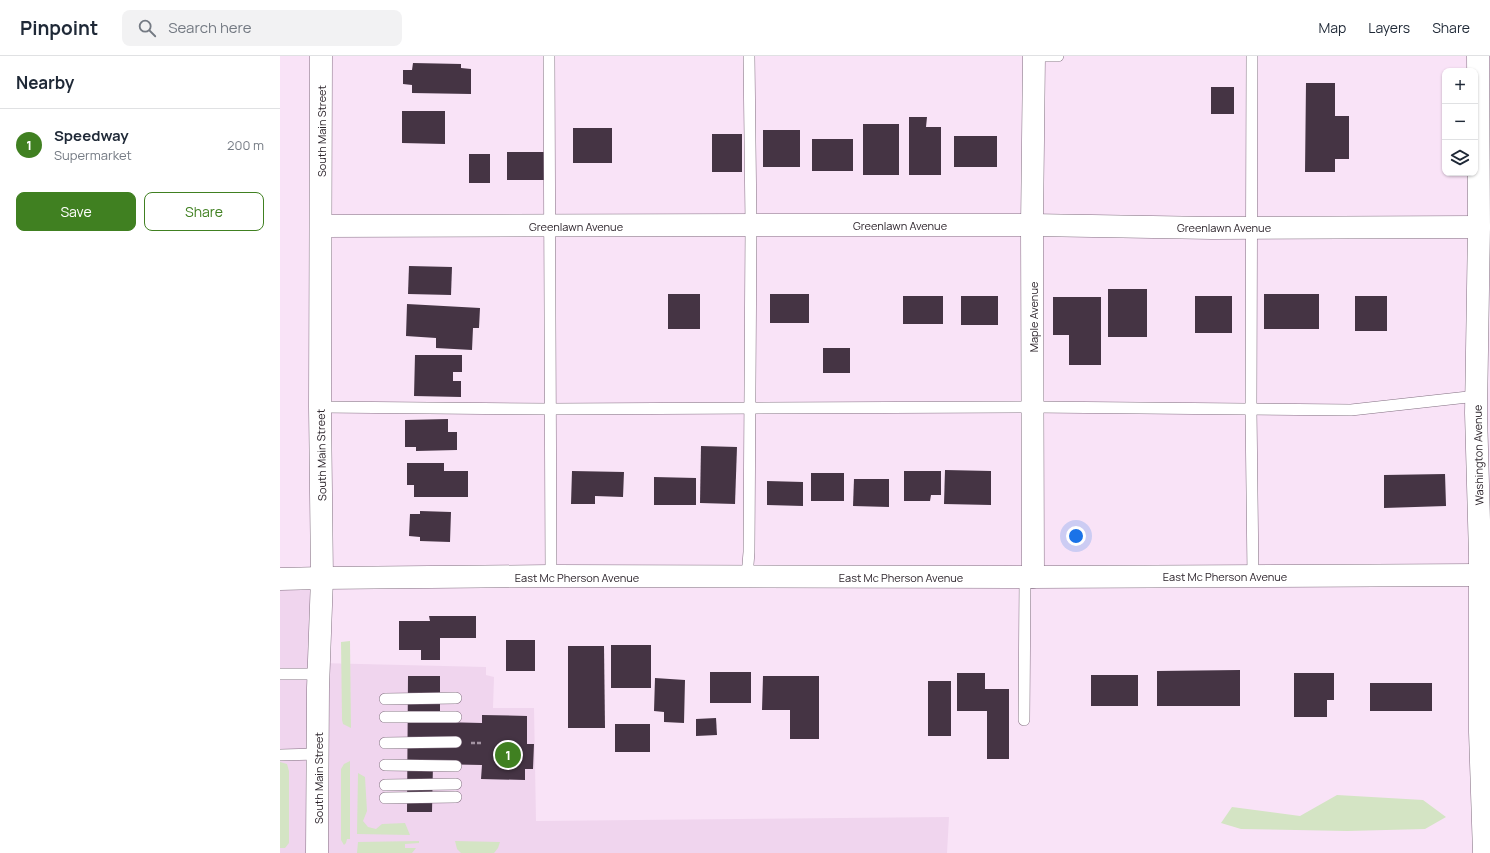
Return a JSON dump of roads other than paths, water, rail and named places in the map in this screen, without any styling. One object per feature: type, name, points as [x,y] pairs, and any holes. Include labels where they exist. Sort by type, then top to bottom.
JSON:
[{"type":"street","name":"South Main Street","points":[[317,853],[319,674],[322,578],[320,407],[321,56]]},
{"type":"street","name":"Maple Avenue","points":[[1029,577],[1033,407],[1032,225],[1034,56]]},
{"type":"street","name":"Washington Avenue","points":[[1478,56],[1485,187],[1480,227],[1480,575],[1485,634],[1480,732],[1484,853]]},
{"type":"street","name":"Greenlawn Avenue","points":[[321,226],[1032,225],[1252,228],[1480,227]]},
{"type":"street","name":"East Mc Pherson Avenue","points":[[280,579],[551,576],[1029,577],[1480,575]]},
{"type":"lane","points":[[549,56],[551,576]]},
{"type":"lane","points":[[747,577],[749,552],[752,225],[749,56]]},
{"type":"lane","points":[[1024,56],[1058,56]]},
{"type":"lane","points":[[1252,56],[1250,409],[1253,576]]},
{"type":"lane","points":[[320,407],[550,409],[1033,407],[1351,410],[1481,407]]},
{"type":"lane","points":[[1024,720],[1029,577]]},
{"type":"lane","points":[[280,674],[319,674]]},
{"type":"lane","points":[[386,699],[456,698]]},
{"type":"lane","points":[[386,717],[456,717]]},
{"type":"lane","points":[[386,743],[456,742]]},
{"type":"lane","points":[[280,754],[318,754]]},
{"type":"lane","points":[[386,765],[456,766]]},
{"type":"lane","points":[[386,785],[456,784]]},
{"type":"lane","points":[[386,798],[456,797]]},
{"type":"place","name":"Speedway","points":[[508,755]]}]
